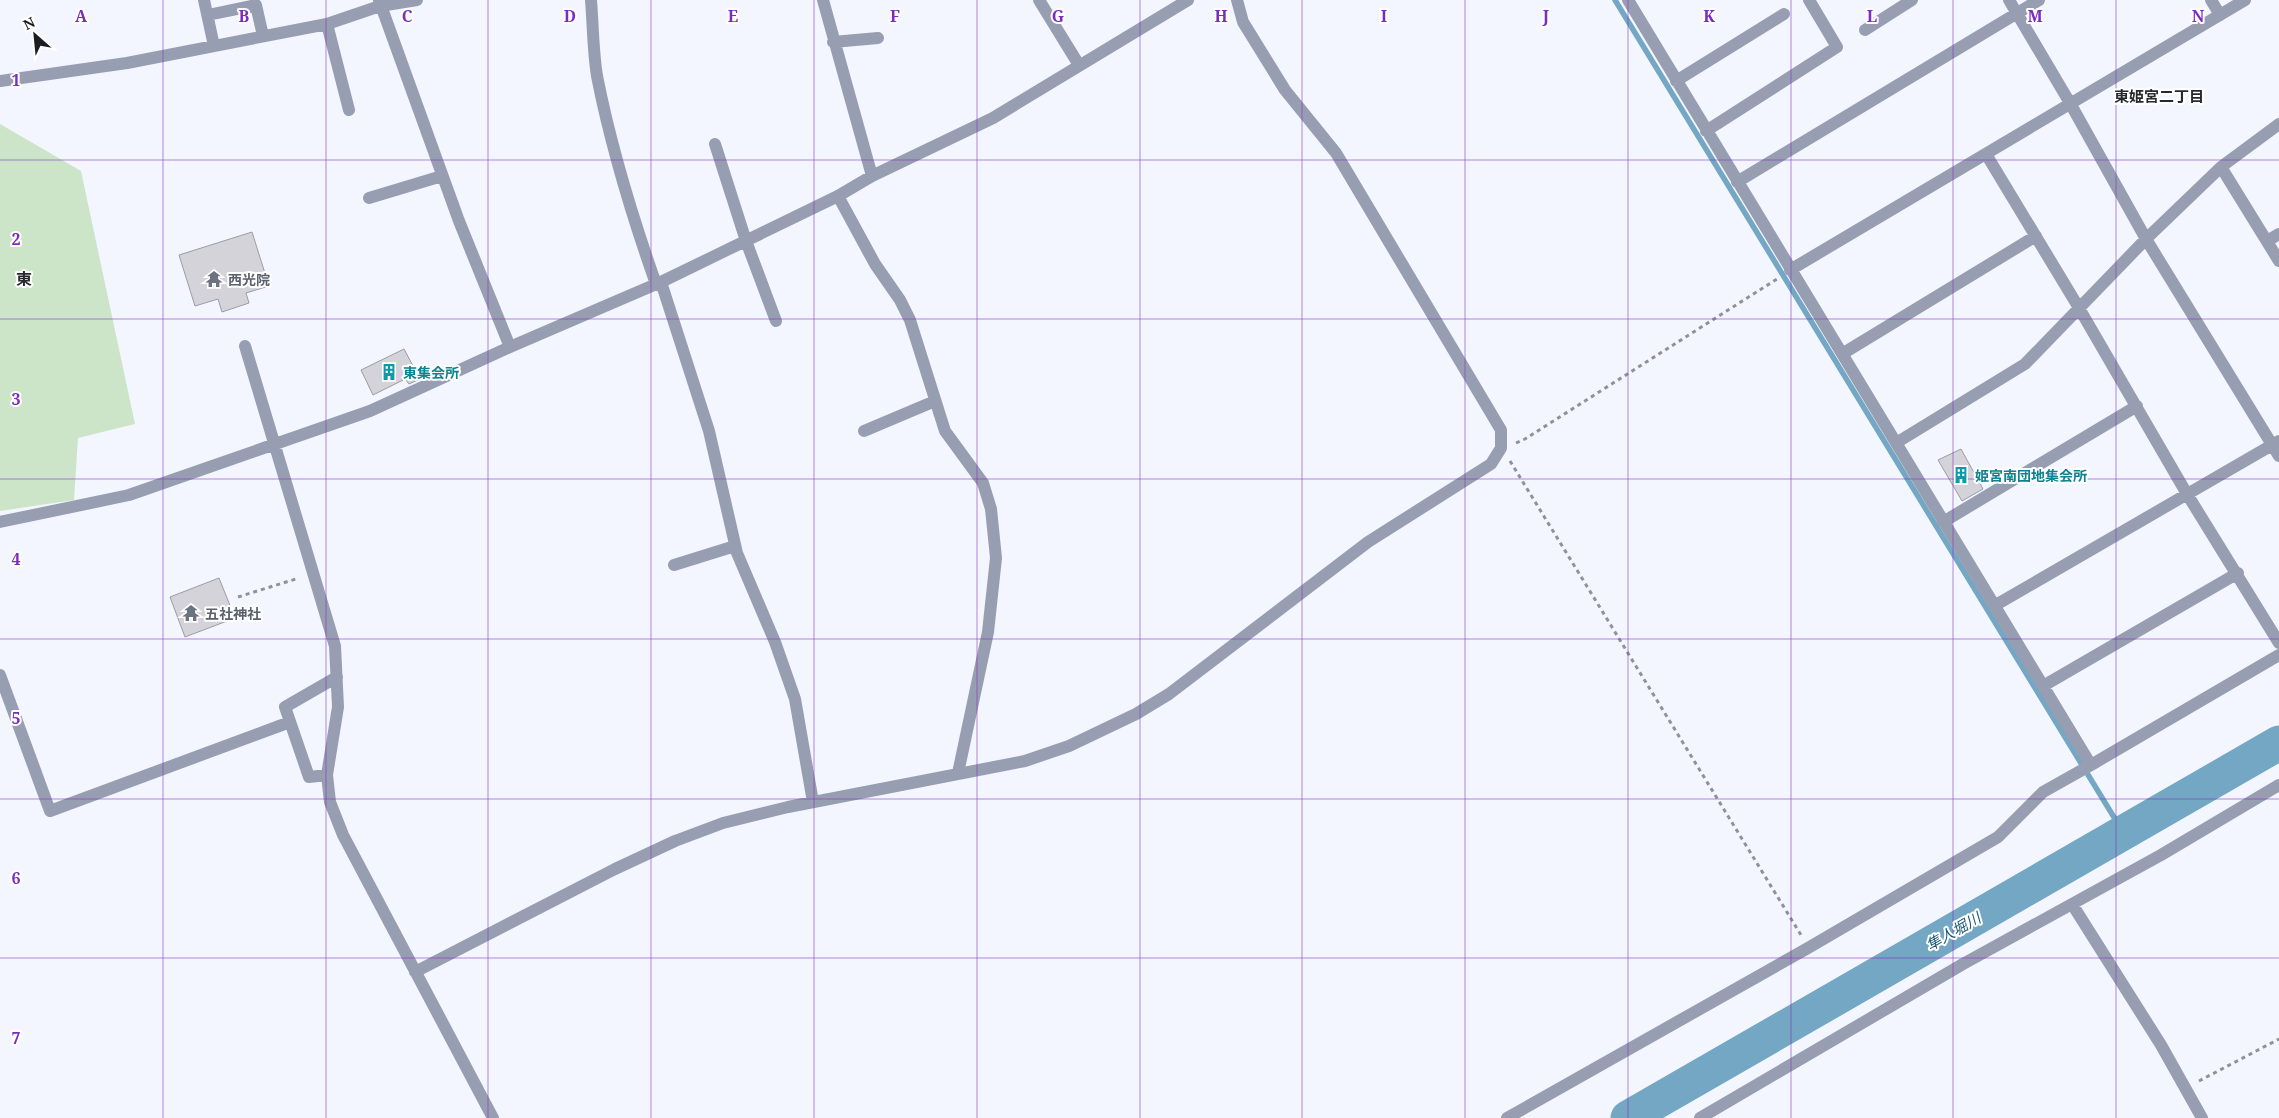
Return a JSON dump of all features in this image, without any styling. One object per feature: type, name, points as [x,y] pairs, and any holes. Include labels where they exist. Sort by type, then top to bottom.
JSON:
[{"type":"street","points":[[204,0],[214,46]]},
{"type":"street","points":[[0,80],[127,63],[327,24],[380,3],[417,0]]},
{"type":"street","points":[[591,0],[597,74],[630,212],[659,283],[709,431],[735,546],[775,642],[795,699],[813,802]]},
{"type":"street","points":[[826,0],[833,42],[872,176]]},
{"type":"street","points":[[1039,0],[1079,65]]},
{"type":"street","points":[[0,522],[128,495],[370,411],[510,347],[659,283],[838,196],[872,176],[993,118],[1188,0]]},
{"type":"street","points":[[416,972],[675,841],[723,822],[813,802],[1025,761],[1069,746],[1136,714],[1204,669],[1256,626],[1368,542],[1491,464],[1501,448],[1501,430],[1336,153],[1285,90],[1243,22],[1237,0]]},
{"type":"street","points":[[1628,0],[2091,765]]},
{"type":"street","points":[[1706,131],[1837,48],[1809,0]]},
{"type":"street","points":[[1866,30],[1912,0]]},
{"type":"street","points":[[1994,606],[2187,494],[2277,447],[2146,240],[2009,0]]},
{"type":"street","points":[[1737,182],[2039,0]]},
{"type":"street","points":[[2211,0],[2220,15]]},
{"type":"street","points":[[1790,270],[2245,0]]},
{"type":"street","points":[[380,3],[442,176],[510,347]]},
{"type":"street","points":[[208,15],[256,5],[262,36]]},
{"type":"street","points":[[1676,81],[1784,14]]},
{"type":"street","points":[[327,24],[349,110]]},
{"type":"street","points":[[833,42],[878,38]]},
{"type":"street","points":[[1896,443],[2025,364],[2146,240],[2221,168],[2279,124]]},
{"type":"street","points":[[715,144],[746,241],[776,321]]},
{"type":"street","points":[[1986,154],[2137,406],[2187,494],[2238,573],[2279,643]]},
{"type":"street","points":[[2221,168],[2279,261]]},
{"type":"street","points":[[369,198],[442,176]]},
{"type":"street","points":[[838,196],[875,264],[900,300],[910,320],[945,430],[982,484],[991,509],[996,558],[988,632],[958,773]]},
{"type":"street","points":[[2266,241],[2279,234]]},
{"type":"street","points":[[1842,354],[2036,236]]},
{"type":"street","points":[[245,346],[336,646],[338,707],[327,775],[330,802],[343,835],[493,1118]]},
{"type":"street","points":[[864,431],[936,401]]},
{"type":"street","points":[[1943,522],[2137,406]]},
{"type":"street","points":[[674,565],[735,546]]},
{"type":"street","points":[[2043,686],[2238,573]]},
{"type":"street","points":[[1507,1118],[1808,948],[1998,837],[2043,792],[2279,655]]},
{"type":"street","points":[[0,675],[3,692],[50,811],[290,722]]},
{"type":"street","points":[[327,775],[309,777],[285,707],[337,677]]},
{"type":"street","points":[[1700,1118],[1887,1008],[2161,855],[2279,785]]},
{"type":"street","points":[[2072,904],[2186,1088],[2202,1118]]},
{"type":"path","points":[[1790,270],[1525,439],[1501,448],[1808,948]]},
{"type":"path","points":[[238,597],[314,574]]},
{"type":"path","points":[[2186,1088],[2279,1039]]},
{"type":"green space","points":[[0,124],[81,171],[135,424],[78,438],[74,500],[0,511]]},
{"type":"building","points":[[252,232],[269,286],[246,293],[249,303],[222,312],[218,299],[195,306],[179,255]]},
{"type":"building","name":"東集会所","points":[[404,349],[420,379],[409,384],[405,379],[373,395],[361,370]]},
{"type":"building","name":"姫宮南団地集会所","points":[[1961,449],[1983,489],[1962,501],[1938,460]]},
{"type":"building","points":[[219,578],[235,618],[185,637],[170,597]]},
{"type":"waterway","points":[[1615,0],[2123,832]]},
{"type":"waterway","name":"隼人堀川","points":[[1628,1118],[2279,743]]},
{"type":"place","name":"西光院","points":[[214,279]]},
{"type":"place","name":"東集会所","points":[[389,372]]},
{"type":"place","name":"姫宮南団地集会所","points":[[1961,475]]},
{"type":"place","name":"五社神社","points":[[191,613]]},
{"type":"district","name":"東姫宮二丁目","points":[[2159,96]]},
{"type":"district","name":"東","points":[[24,279]]}]
